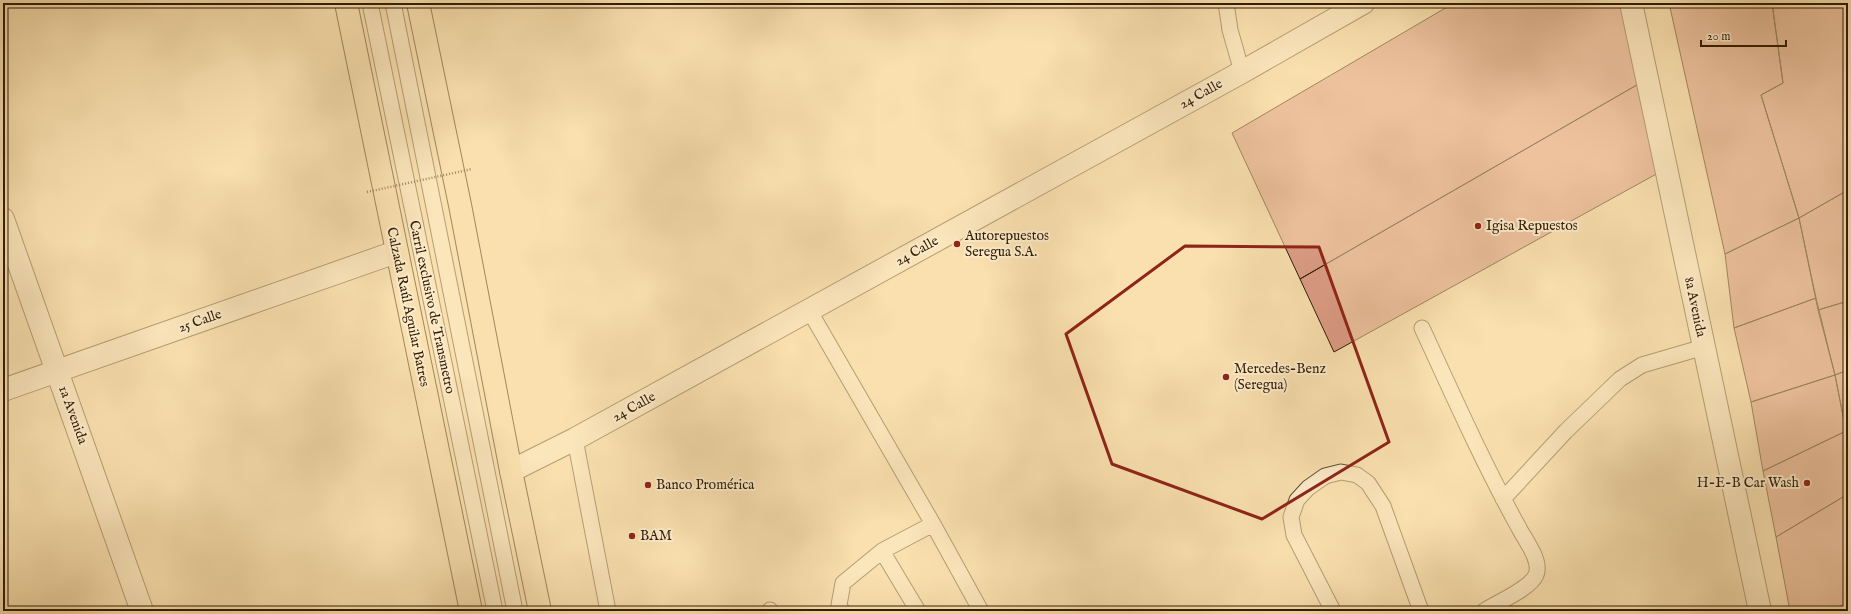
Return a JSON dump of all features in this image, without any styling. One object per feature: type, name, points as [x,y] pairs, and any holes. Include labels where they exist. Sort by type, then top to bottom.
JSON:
[{"type":"highway","name":"Calzada Raúl Aguilar Batres","points":[[346,3],[396,252],[472,611]]},
{"type":"highway","points":[[418,3],[460,205],[511,471],[540,611]]},
{"type":"street","name":"24 Calle","points":[[511,471],[575,439],[1242,72],[1364,3]]},
{"type":"street","name":"8a Avenida","points":[[1631,3],[1760,611]]},
{"type":"street","name":"1a Avenida","points":[[3,219],[142,611]]},
{"type":"street","name":"25 Calle","points":[[3,390],[396,252]]},
{"type":"lane","name":"Carril exclusivo de Transmetro","points":[[370,3],[495,611]]},
{"type":"lane","name":"Carril exclusivo de Transmetro","points":[[393,3],[515,611]]},
{"type":"lane","points":[[1226,3],[1230,30],[1242,72]]},
{"type":"lane","points":[[809,310],[933,524],[981,611]]},
{"type":"lane","points":[[1422,328],[1503,499],[1533,555],[1537,568],[1536,575],[1527,584],[1484,611]]},
{"type":"lane","points":[[1503,499],[1566,431],[1620,380],[1642,365],[1704,347]]},
{"type":"lane","points":[[575,439],[608,611]]},
{"type":"lane","points":[[1333,611],[1294,535],[1291,517],[1297,500],[1308,488],[1325,476],[1341,472],[1357,475],[1368,483],[1383,506],[1421,611]]},
{"type":"lane","points":[[842,611],[839,605],[842,583],[882,551],[933,524]]},
{"type":"lane","points":[[882,551],[918,611]]},
{"type":"path","points":[[367,192],[472,169]]},
{"type":"highlighted area","points":[[1185,246],[1319,247],[1389,442],[1262,519],[1112,464],[1066,334]]},
{"type":"building","points":[[1454,3],[1623,3],[1642,82],[1300,279],[1232,133]]},
{"type":"building","points":[[1669,3],[1772,3],[1783,83],[1761,95],[1799,218],[1725,254]]},
{"type":"building","points":[[1772,3],[1848,3],[1848,190],[1799,218],[1761,95],[1783,83]]},
{"type":"building","name":"Igisa Repuestos","points":[[1642,82],[1660,172],[1334,352],[1300,279]]},
{"type":"building","points":[[1848,190],[1848,301],[1818,310],[1799,218]]},
{"type":"building","points":[[1799,218],[1816,298],[1734,328],[1725,254]]},
{"type":"building","points":[[1816,298],[1835,375],[1751,402],[1734,328]]},
{"type":"building","points":[[1848,301],[1848,370],[1835,375],[1818,310]]},
{"type":"building","points":[[1848,370],[1848,430],[1846,431],[1835,375]]},
{"type":"building","points":[[1835,375],[1846,431],[1763,471],[1751,402]]},
{"type":"building","points":[[1848,430],[1848,444],[1846,431]]},
{"type":"building","name":"H-E-B Car Wash","points":[[1846,431],[1848,444],[1848,494],[1776,537],[1763,471]]},
{"type":"building","points":[[1848,494],[1848,602],[1831,611],[1790,611],[1776,537]]},
{"type":"place","name":"Igisa Repuestos","points":[[1478,226]]},
{"type":"place","name":"Autorepuestos Seregua S.A.","points":[[957,244]]},
{"type":"place","name":"Mercedes-Benz (Seregua)","points":[[1226,377]]},
{"type":"place","name":"H-E-B Car Wash","points":[[1807,483]]},
{"type":"place","name":"Banco Promérica","points":[[648,485]]},
{"type":"place","name":"BAM","points":[[632,536]]}]
